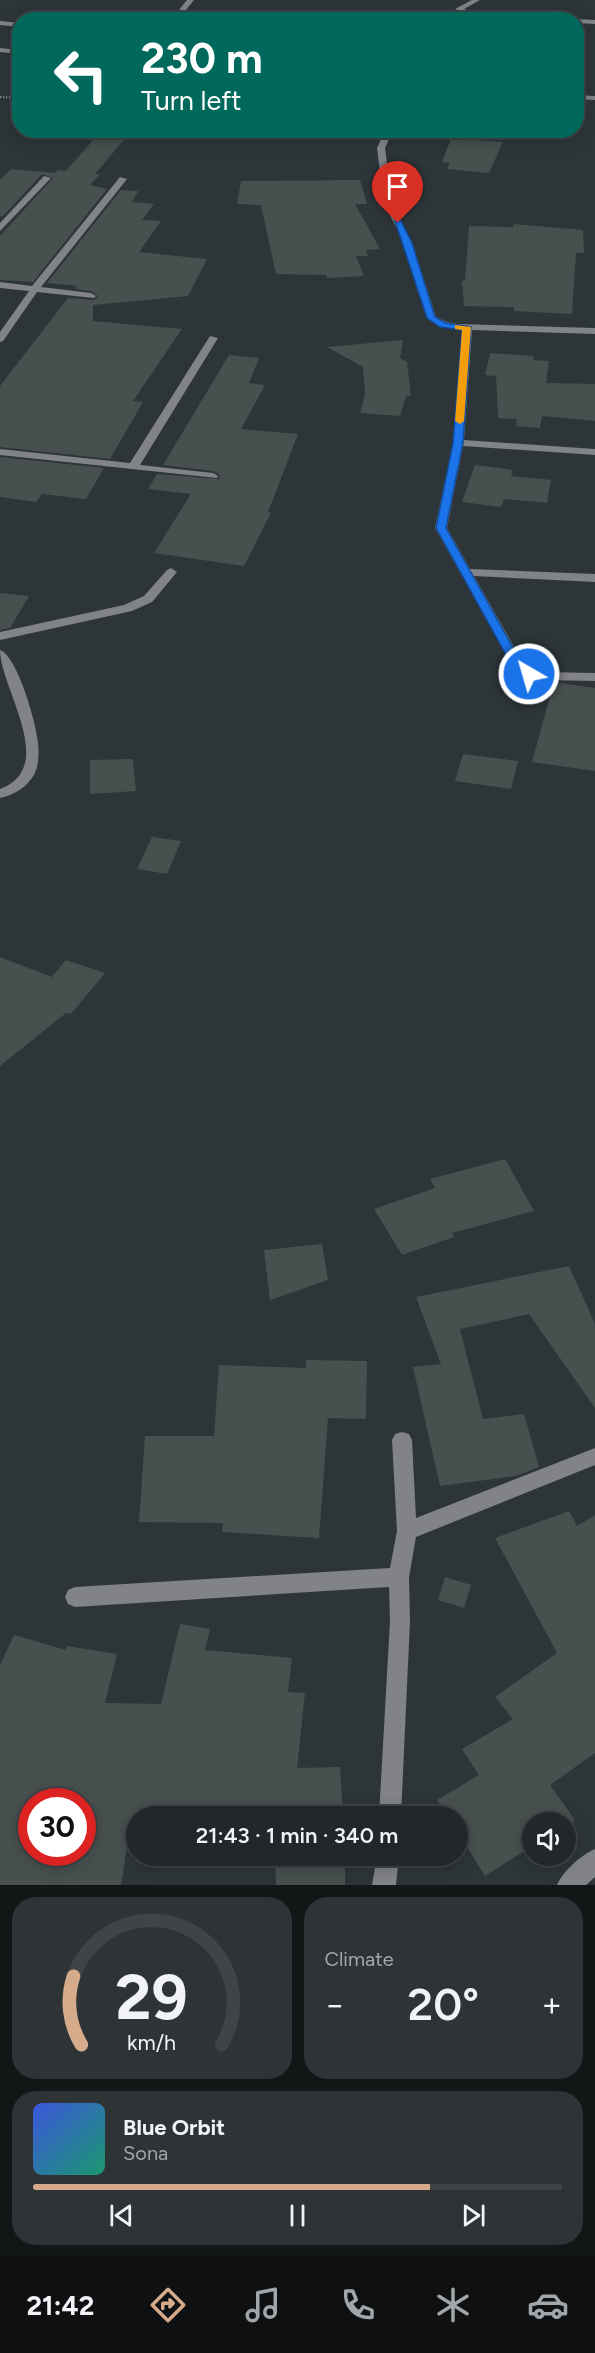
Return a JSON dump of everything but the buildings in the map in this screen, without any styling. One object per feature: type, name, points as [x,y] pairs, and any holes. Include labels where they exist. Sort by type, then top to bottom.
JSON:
[{"type":"street","points":[[181,12],[191,0]]},
{"type":"street","points":[[460,12],[458,9],[462,5],[477,0]]},
{"type":"street","points":[[385,138],[381,148],[388,204],[408,243],[432,318],[444,325],[467,327],[595,331]]},
{"type":"street","points":[[0,228],[47,178]]},
{"type":"street","points":[[0,339],[34,289],[123,179]]},
{"type":"street","points":[[0,285],[91,296]]},
{"type":"street","points":[[467,327],[458,443],[441,528],[520,671],[540,676],[595,677]]},
{"type":"street","points":[[133,466],[213,338]]},
{"type":"street","points":[[458,443],[595,452]]},
{"type":"street","points":[[0,452],[213,476]]},
{"type":"street","points":[[0,636],[128,608],[148,599],[171,572]]},
{"type":"street","points":[[465,572],[595,578]]},
{"type":"street","points":[[0,654],[4,657],[27,717],[33,742],[29,768],[18,786],[0,794]]},
{"type":"street","points":[[391,1806],[400,1621],[399,1577],[407,1531],[402,1440]]},
{"type":"street","points":[[407,1531],[595,1456]]},
{"type":"street","points":[[75,1597],[399,1577]]},
{"type":"street","points":[[569,1885],[595,1861]]},
{"type":"street","points":[[384,1885],[387,1866]]},
{"type":"slow traffic","points":[[458,327],[467,327],[460,421]]},
{"type":"route","points":[[398,223],[408,243],[432,318],[444,325],[467,327],[458,443],[441,528],[450,548],[474,584],[520,671],[529,674]]}]
